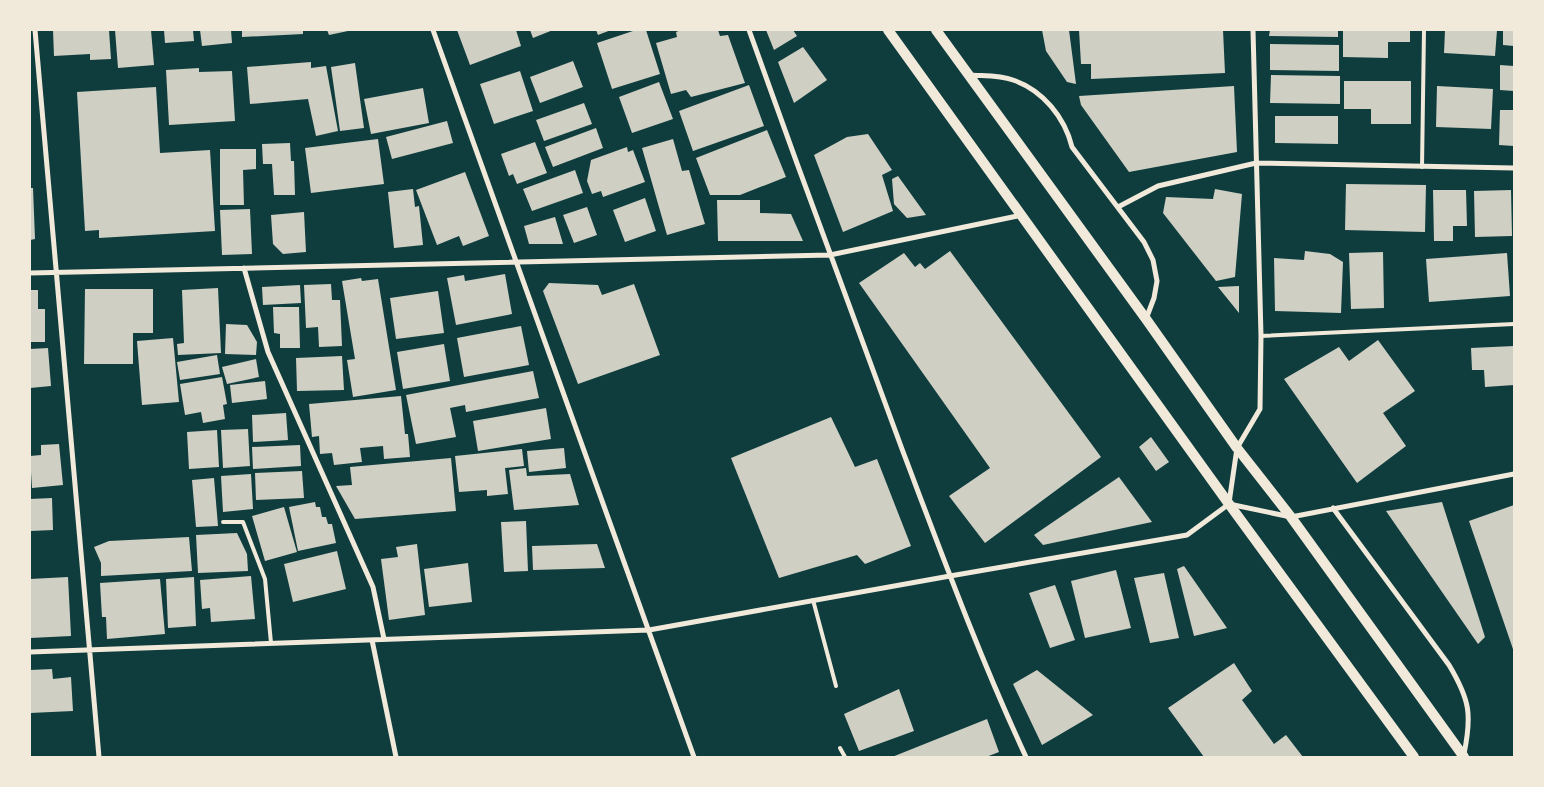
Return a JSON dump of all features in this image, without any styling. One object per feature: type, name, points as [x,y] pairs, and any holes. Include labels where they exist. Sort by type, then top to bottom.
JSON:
[{"type":"main road","points":[[888,30],[1229,504],[1414,757]]},
{"type":"main road","points":[[936,30],[1146,318],[1238,448],[1291,517],[1464,756]]},
{"type":"street","points":[[35,30],[99,757]]},
{"type":"street","points":[[433,30],[694,757]]},
{"type":"street","points":[[749,30],[830,256],[950,576],[996,692],[1026,757]]},
{"type":"street","points":[[30,652],[649,630],[1186,535],[1229,504],[1238,448],[1260,409],[1253,30]]},
{"type":"street","points":[[967,75],[1011,79],[1030,87],[1052,107],[1068,131],[1072,147],[1144,242],[1153,260],[1157,281],[1154,298],[1146,318]]},
{"type":"street","points":[[1118,207],[1158,186],[1256,164],[1514,168]]},
{"type":"street","points":[[30,273],[830,256],[1022,215]]},
{"type":"street","points":[[244,268],[268,352],[373,587],[384,640]]},
{"type":"street","points":[[1229,504],[1291,517],[1514,474]]},
{"type":"street","points":[[1333,508],[1449,665],[1460,683],[1469,718],[1464,756]]},
{"type":"street","points":[[372,640],[396,757]]},
{"type":"lane","points":[[1422,167],[1424,30]]},
{"type":"lane","points":[[1260,336],[1514,324]]},
{"type":"lane","points":[[223,522],[243,522],[265,579],[271,643]]},
{"type":"lane","points":[[813,600],[836,686]]},
{"type":"lane","points":[[840,748],[845,757]]},
{"type":"building","points":[[53,30],[109,30],[111,59],[90,60],[90,54],[54,56]]},
{"type":"building","points":[[115,30],[151,30],[154,65],[118,68]]},
{"type":"building","points":[[164,30],[193,30],[194,41],[165,43]]},
{"type":"building","points":[[200,30],[231,30],[232,43],[202,46]]},
{"type":"building","points":[[242,30],[303,30],[303,34],[242,37]]},
{"type":"building","points":[[327,30],[348,30],[348,31],[329,35]]},
{"type":"building","points":[[457,30],[516,30],[521,46],[470,65]]},
{"type":"building","points":[[530,30],[553,30],[533,38]]},
{"type":"building","points":[[596,30],[611,30],[598,35]]},
{"type":"building","points":[[636,30],[646,30],[660,74],[612,89],[597,43]]},
{"type":"building","points":[[681,30],[718,30],[720,36],[728,35],[745,83],[691,97],[686,90],[671,94],[656,43],[677,37],[676,32]]},
{"type":"building","points":[[766,30],[793,30],[797,36],[774,50]]},
{"type":"building","points":[[1042,30],[1069,30],[1076,84],[1067,82],[1046,51]]},
{"type":"building","points":[[1079,30],[1223,30],[1225,73],[1091,79],[1091,64],[1081,64]]},
{"type":"building","points":[[1270,30],[1338,30],[1338,37],[1269,36]]},
{"type":"building","points":[[1343,30],[1410,30],[1410,42],[1388,42],[1388,58],[1343,57]]},
{"type":"building","points":[[1445,30],[1497,30],[1495,56],[1444,53]]},
{"type":"building","points":[[1503,30],[1514,30],[1514,46],[1503,45]]},
{"type":"building","points":[[1270,44],[1339,45],[1339,71],[1270,70]]},
{"type":"building","points":[[803,47],[827,80],[794,103],[778,62]]},
{"type":"building","points":[[573,61],[583,87],[540,103],[530,77]]},
{"type":"building","points":[[311,62],[311,68],[326,66],[338,131],[316,136],[308,99],[250,104],[247,67]]},
{"type":"building","points":[[355,63],[364,128],[340,131],[331,67]]},
{"type":"building","points":[[1500,65],[1514,66],[1514,91],[1500,90]]},
{"type":"building","points":[[199,68],[199,72],[232,71],[235,121],[169,125],[166,70]]},
{"type":"building","points":[[520,71],[533,111],[494,124],[480,84]]},
{"type":"building","points":[[1271,75],[1340,76],[1340,104],[1270,103]]},
{"type":"building","points":[[1344,81],[1411,81],[1411,124],[1371,124],[1371,109],[1344,109]]},
{"type":"building","points":[[659,82],[673,119],[632,133],[619,97]]},
{"type":"building","points":[[749,85],[764,126],[693,151],[679,111]]},
{"type":"building","points":[[1234,86],[1237,152],[1129,172],[1081,105],[1079,96]]},
{"type":"building","points":[[1437,86],[1493,89],[1491,129],[1436,127]]},
{"type":"building","points":[[156,87],[160,153],[210,150],[215,231],[99,238],[99,230],[85,231],[77,92]]},
{"type":"building","points":[[423,88],[429,123],[371,134],[364,99]]},
{"type":"building","points":[[584,103],[592,124],[544,141],[536,120]]},
{"type":"building","points":[[1500,110],[1514,110],[1514,146],[1499,145]]},
{"type":"building","points":[[1275,116],[1338,116],[1338,144],[1275,143]]},
{"type":"building","points":[[447,121],[453,143],[392,159],[386,137]]},
{"type":"building","points":[[596,128],[603,148],[553,167],[545,147]]},
{"type":"building","points":[[767,130],[786,177],[740,195],[710,195],[696,158]]},
{"type":"building","points":[[868,134],[892,170],[882,175],[893,211],[843,232],[814,155],[847,137]]},
{"type":"building","points":[[378,139],[384,184],[311,193],[305,148]]},
{"type":"building","points":[[673,139],[682,171],[689,170],[705,224],[667,235],[642,148]]},
{"type":"building","points":[[535,142],[547,173],[517,184],[513,174],[509,176],[501,154]]},
{"type":"building","points":[[290,143],[291,161],[294,161],[295,195],[274,195],[272,164],[263,164],[262,144]]},
{"type":"building","points":[[627,147],[628,152],[633,150],[645,182],[603,197],[601,191],[592,194],[587,181],[591,160]]},
{"type":"building","points":[[220,149],[256,149],[256,169],[243,170],[244,205],[220,205]]},
{"type":"building","points":[[575,170],[583,193],[532,211],[523,189]]},
{"type":"building","points":[[465,172],[489,236],[463,246],[459,236],[437,245],[416,190]]},
{"type":"building","points":[[898,176],[926,215],[907,218],[894,204],[892,179]]},
{"type":"building","points":[[1346,184],[1426,185],[1425,232],[1345,230]]},
{"type":"building","points":[[30,188],[33,188],[35,239],[30,240]]},
{"type":"building","points":[[413,189],[415,207],[419,206],[423,245],[394,248],[388,192]]},
{"type":"building","points":[[1215,189],[1242,194],[1235,277],[1216,281],[1163,213],[1166,197],[1213,199]]},
{"type":"building","points":[[1433,190],[1466,190],[1467,226],[1453,226],[1453,241],[1434,241]]},
{"type":"building","points":[[1511,190],[1512,236],[1475,237],[1474,191]]},
{"type":"building","points":[[645,198],[656,231],[625,242],[613,210]]},
{"type":"building","points":[[717,200],[760,200],[760,213],[791,214],[803,241],[718,241]]},
{"type":"building","points":[[587,207],[597,235],[574,243],[563,215]]},
{"type":"building","points":[[250,209],[252,254],[222,255],[220,210]]},
{"type":"building","points":[[304,212],[306,252],[283,254],[273,244],[271,215]]},
{"type":"building","points":[[555,217],[563,244],[529,244],[524,226]]},
{"type":"building","points":[[950,251],[1101,457],[985,543],[949,496],[990,468],[859,283],[904,253],[915,267],[920,263],[925,269]]},
{"type":"building","points":[[1305,251],[1330,254],[1343,262],[1341,313],[1275,311],[1274,258],[1304,260]]},
{"type":"building","points":[[1383,252],[1384,308],[1351,309],[1349,253]]},
{"type":"building","points":[[1507,253],[1510,296],[1429,302],[1426,259]]},
{"type":"building","points":[[505,274],[512,314],[456,325],[447,278],[464,275],[465,281]]},
{"type":"building","points":[[361,278],[362,281],[378,279],[396,390],[353,397],[347,360],[355,359],[342,281]]},
{"type":"building","points":[[549,283],[598,285],[602,295],[634,284],[660,355],[578,384],[543,291]]},
{"type":"building","points":[[331,284],[332,300],[340,300],[342,346],[319,347],[318,327],[306,328],[304,285]]},
{"type":"building","points":[[300,285],[301,303],[263,305],[262,287]]},
{"type":"building","points":[[1239,286],[1239,313],[1218,287]]},
{"type":"building","points":[[218,288],[221,353],[178,355],[177,344],[184,343],[182,290]]},
{"type":"building","points":[[85,289],[153,289],[153,333],[133,333],[133,364],[84,364]]},
{"type":"building","points":[[30,290],[38,290],[38,309],[45,309],[45,342],[30,342]]},
{"type":"building","points":[[438,291],[444,333],[396,339],[390,298]]},
{"type":"building","points":[[273,307],[299,307],[300,348],[280,348],[280,334],[274,333]]},
{"type":"building","points":[[226,324],[247,325],[257,342],[256,355],[225,354]]},
{"type":"building","points":[[521,326],[529,365],[464,377],[457,338]]},
{"type":"building","points":[[173,338],[179,402],[142,405],[137,341]]},
{"type":"building","points":[[1378,340],[1415,391],[1383,413],[1406,446],[1357,483],[1284,379],[1339,347],[1349,361]]},
{"type":"building","points":[[444,344],[450,381],[403,389],[397,352]]},
{"type":"building","points":[[1514,346],[1514,385],[1485,387],[1484,370],[1472,370],[1471,348]]},
{"type":"building","points":[[48,348],[51,386],[30,388],[30,349]]},
{"type":"building","points":[[217,355],[220,374],[180,380],[177,362]]},
{"type":"building","points":[[342,356],[344,390],[297,391],[296,358]]},
{"type":"building","points":[[256,359],[259,377],[227,384],[222,367]]},
{"type":"building","points":[[533,371],[539,398],[466,412],[465,405],[450,408],[456,437],[416,444],[406,395]]},
{"type":"building","points":[[222,377],[227,404],[223,405],[225,419],[203,423],[201,412],[185,415],[180,384]]},
{"type":"building","points":[[265,381],[267,399],[232,403],[230,385]]},
{"type":"building","points":[[401,396],[405,434],[408,434],[410,457],[384,459],[383,446],[360,448],[362,462],[334,465],[332,453],[320,454],[319,436],[312,437],[309,404]]},
{"type":"building","points":[[546,408],[551,439],[478,451],[473,421]]},
{"type":"building","points":[[286,413],[288,440],[253,442],[252,415]]},
{"type":"building","points":[[831,417],[855,467],[877,459],[911,546],[865,564],[857,555],[779,578],[731,458]]},
{"type":"building","points":[[248,429],[250,466],[223,468],[221,430]]},
{"type":"building","points":[[217,430],[219,467],[189,469],[187,432]]},
{"type":"building","points":[[1151,437],[1169,462],[1156,471],[1139,447]]},
{"type":"building","points":[[59,444],[63,485],[32,488],[30,456],[41,455],[41,445]]},
{"type":"building","points":[[300,445],[301,466],[253,469],[252,447]]},
{"type":"building","points":[[564,448],[566,468],[529,472],[527,451]]},
{"type":"building","points":[[522,449],[524,466],[505,468],[508,494],[487,496],[487,490],[459,492],[455,456]]},
{"type":"building","points":[[451,458],[456,511],[355,519],[336,486],[352,485],[350,467]]},
{"type":"building","points":[[526,468],[527,476],[570,474],[579,505],[514,510],[509,470]]},
{"type":"building","points":[[302,471],[304,498],[256,500],[255,473]]},
{"type":"building","points":[[251,474],[253,509],[223,512],[221,476]]},
{"type":"building","points":[[1119,477],[1152,522],[1043,545],[1034,535]]},
{"type":"building","points":[[214,478],[218,526],[196,527],[192,480]]},
{"type":"building","points":[[52,498],[53,530],[30,531],[30,499]]},
{"type":"building","points":[[315,502],[316,507],[320,507],[322,517],[326,517],[328,524],[332,524],[336,543],[298,551],[289,507]]},
{"type":"building","points":[[1442,502],[1485,637],[1478,644],[1386,511]]},
{"type":"building","points":[[1514,505],[1514,652],[1469,521]]},
{"type":"building","points":[[284,507],[297,552],[265,561],[252,516]]},
{"type":"building","points":[[526,521],[528,571],[504,572],[501,522]]},
{"type":"building","points":[[237,533],[247,554],[248,571],[198,573],[196,535]]},
{"type":"building","points":[[189,537],[192,571],[101,576],[101,563],[94,547],[109,541]]},
{"type":"building","points":[[417,544],[425,615],[389,620],[381,559],[398,557],[396,547]]},
{"type":"building","points":[[597,544],[605,568],[533,570],[532,546]]},
{"type":"building","points":[[337,551],[346,589],[293,602],[284,564]]},
{"type":"building","points":[[468,563],[472,602],[429,607],[424,569]]},
{"type":"building","points":[[1184,566],[1227,628],[1194,636],[1177,569]]},
{"type":"building","points":[[1116,570],[1131,628],[1085,638],[1071,581]]},
{"type":"building","points":[[1164,573],[1179,638],[1150,643],[1134,578]]},
{"type":"building","points":[[251,576],[255,619],[211,622],[210,608],[202,609],[200,580]]},
{"type":"building","points":[[68,577],[71,636],[30,638],[30,579]]},
{"type":"building","points":[[194,577],[196,626],[168,628],[166,579]]},
{"type":"building","points":[[160,579],[165,634],[107,639],[106,617],[102,617],[100,583]]},
{"type":"building","points":[[1055,585],[1075,640],[1050,648],[1029,593]]},
{"type":"building","points":[[1234,663],[1252,691],[1242,700],[1274,744],[1286,735],[1303,757],[1204,757],[1168,708]]},
{"type":"building","points":[[52,669],[53,679],[71,677],[73,711],[30,713],[30,670]]},
{"type":"building","points":[[1037,670],[1093,715],[1042,745],[1013,684]]},
{"type":"building","points":[[899,689],[914,731],[859,751],[844,714]]},
{"type":"building","points":[[987,719],[999,752],[986,757],[892,757]]}]
